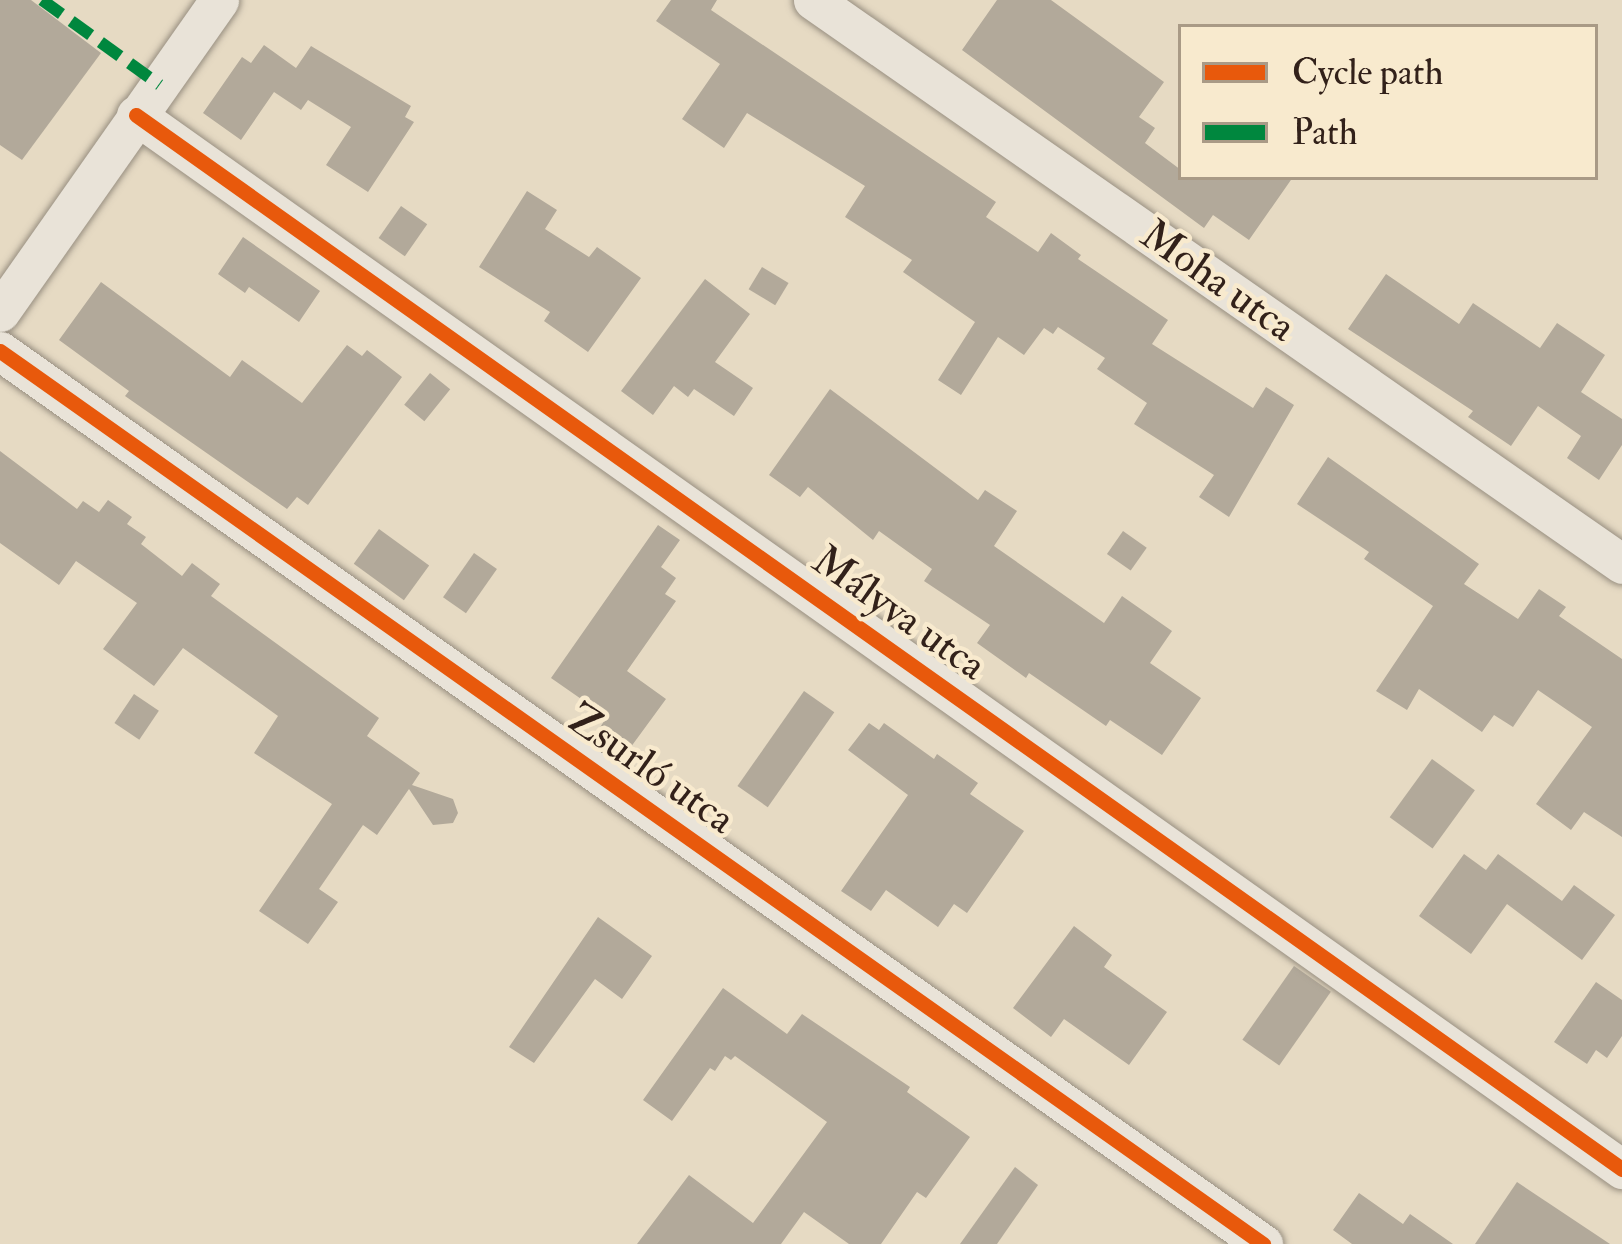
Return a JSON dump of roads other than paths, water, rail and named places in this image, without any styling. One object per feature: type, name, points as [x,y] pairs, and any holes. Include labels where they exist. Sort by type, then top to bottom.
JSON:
[{"type":"street","points":[[0,312],[219,0]]},
{"type":"street","name":"Moha utca","points":[[813,0],[1622,564]]},
{"type":"street","name":"Mályva utca","points":[[136,115],[1622,1169]]},
{"type":"street","name":"Zsurló utca","points":[[0,350],[1263,1244]]}]
